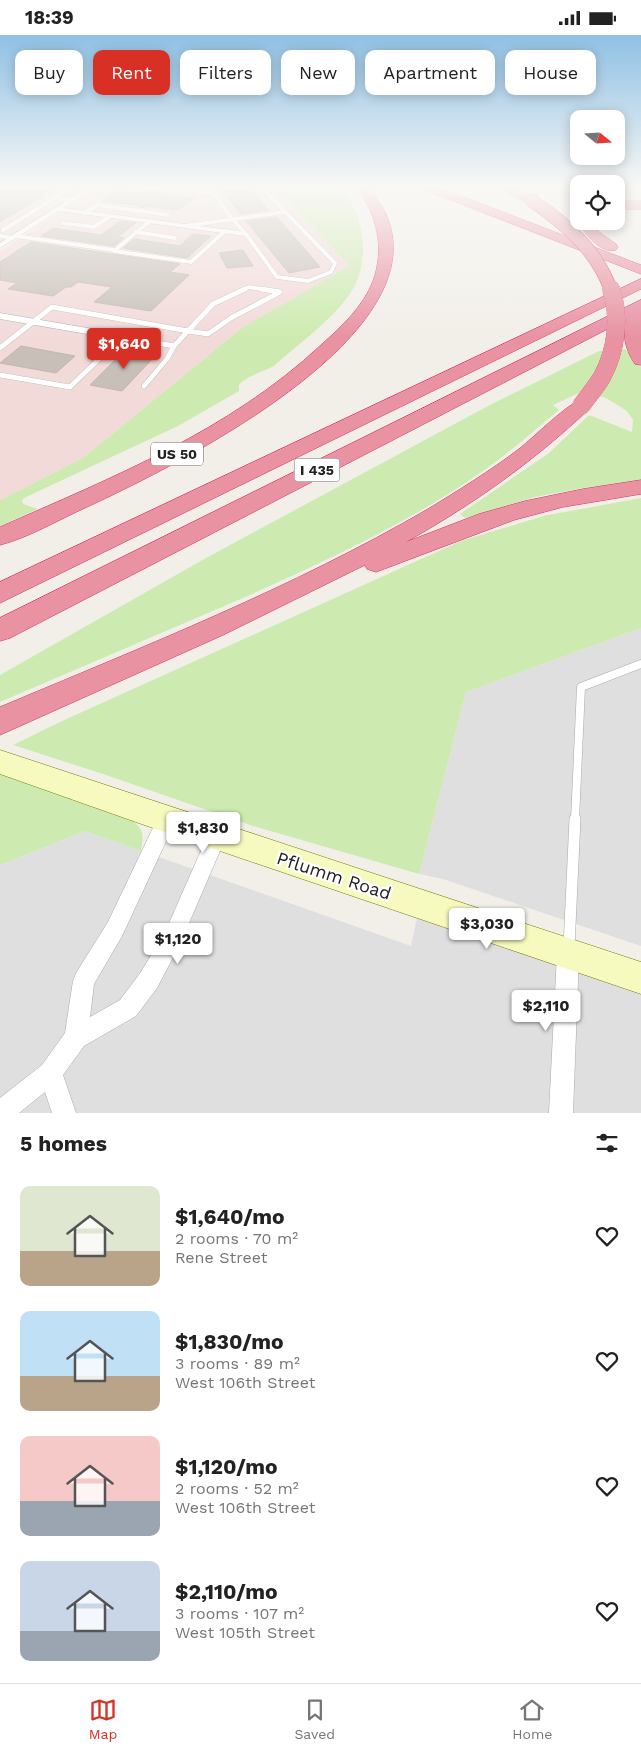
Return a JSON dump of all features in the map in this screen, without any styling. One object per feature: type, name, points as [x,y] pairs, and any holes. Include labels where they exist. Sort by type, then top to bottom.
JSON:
[{"type":"highway","name":"US 50","points":[[0,537],[202,441],[274,394],[317,359],[366,309],[383,274],[386,251],[385,238]]},
{"type":"highway","points":[[559,238],[641,270]]},
{"type":"highway","points":[[0,721],[284,595],[400,536],[475,491],[536,447],[581,406],[603,375],[614,349],[619,323],[614,290],[606,269],[581,238]]},
{"type":"highway","points":[[588,238],[641,258]]},
{"type":"highway","points":[[600,238],[611,247]]},
{"type":"highway","points":[[636,296],[632,340],[635,352],[641,360]]},
{"type":"highway","name":"I 435","points":[[0,593],[636,296]]},
{"type":"highway","name":"I 435","points":[[0,630],[636,296]]},
{"type":"highway","points":[[284,595],[515,512],[557,501],[641,487]]},
{"type":"main road","name":"Pflumm Road","points":[[0,762],[217,837],[641,978]]},
{"type":"street","points":[[0,246],[12,238]]},
{"type":"street","points":[[0,316],[122,337]]},
{"type":"street","points":[[76,1038],[84,981],[114,929],[167,820]]},
{"type":"street","points":[[0,1113],[50,1073],[76,1038],[128,1008],[149,981],[173,937],[217,837]]},
{"type":"street","points":[[561,1113],[568,954]]},
{"type":"street","points":[[50,1073],[64,1113]]},
{"type":"lane","points":[[40,238],[191,262],[219,238]]},
{"type":"lane","points":[[114,249],[129,238]]},
{"type":"lane","points":[[249,238],[277,277],[308,281],[331,272],[335,263],[310,238]]},
{"type":"lane","points":[[0,348],[52,307],[188,331],[208,334],[231,318],[280,292],[249,287],[214,305],[188,331],[174,346],[168,359],[144,386]]},
{"type":"lane","points":[[0,375],[70,387],[101,357],[95,346],[107,335]]},
{"type":"lane","points":[[122,337],[174,346]]},
{"type":"lane","points":[[568,954],[581,687],[641,664]]},
{"type":"shaded area","points":[[20,238],[324,238],[351,266],[243,327],[83,458],[0,500],[0,251]]},
{"type":"shaded area","points":[[641,628],[641,946],[443,879],[419,874],[466,692]]},
{"type":"shaded area","points":[[85,831],[411,946],[420,904],[641,980],[641,1113],[0,1113],[0,865]]},
{"type":"green space","points":[[324,238],[362,238],[363,257],[355,285],[347,298],[321,325],[274,366],[242,382],[239,385],[239,391],[178,426],[26,497],[22,500],[23,504],[38,509],[0,526],[0,500],[83,458],[243,327],[350,266]]},
{"type":"green space","points":[[625,349],[641,367],[641,481],[583,488],[535,497],[465,518],[460,514],[549,453],[589,415],[632,432],[633,420],[627,411],[606,398],[581,392],[553,405],[559,410],[486,469],[428,506],[368,540],[213,611],[0,702],[0,675],[206,558],[486,407],[599,351]]},
{"type":"green space","points":[[641,498],[641,628],[466,692],[419,874],[253,826],[13,745],[62,721],[461,541],[543,516]]},
{"type":"green space","points":[[0,772],[131,819],[142,833],[141,851],[85,831],[0,865]]},
{"type":"building","points":[[58,238],[124,238],[114,246]]},
{"type":"building","points":[[188,238],[208,238],[187,258],[123,248],[134,239],[180,246]]},
{"type":"building","points":[[260,238],[295,238],[320,267],[289,273]]},
{"type":"building","points":[[31,242],[180,264],[170,272],[189,275],[151,311],[94,302],[112,287],[78,282],[71,287],[66,287],[53,296],[8,289],[17,283],[0,280],[0,262]]},
{"type":"building","points":[[243,250],[253,266],[227,268],[219,253]]},
{"type":"building","points":[[21,346],[75,356],[56,373],[0,363]]},
{"type":"building","points":[[126,349],[157,354],[122,391],[90,385]]}]
